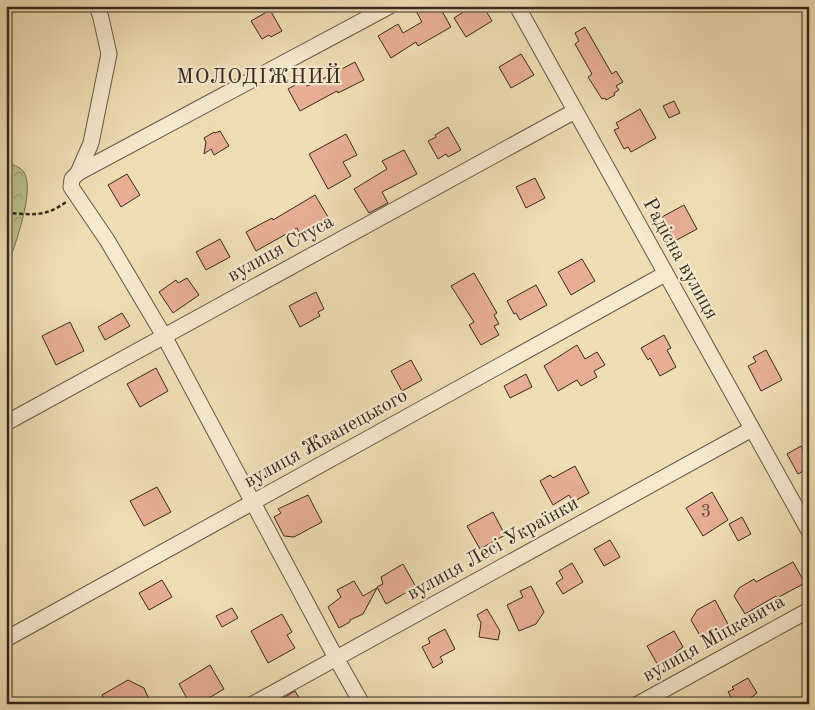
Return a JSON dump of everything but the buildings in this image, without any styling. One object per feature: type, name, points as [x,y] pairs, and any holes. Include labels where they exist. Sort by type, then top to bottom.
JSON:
[{"type":"street","points":[[97,6],[109,54],[91,143],[71,187],[107,240],[164,336],[362,704]]},
{"type":"street","points":[[75,176],[390,6]]},
{"type":"street","name":"Радісна вулиця","points":[[517,6],[809,531]]},
{"type":"street","name":"вулиця Стуса","points":[[6,423],[575,110]]},
{"type":"street","name":"вулиця Жванецького","points":[[6,639],[665,274]]},
{"type":"street","name":"вулиця Лесі Українки","points":[[253,704],[752,429]]},
{"type":"street","name":"вулиця Міцкевича","points":[[638,704],[809,610]]},
{"type":"path","points":[[6,213],[41,215],[57,208],[76,194]]},
{"type":"green space","points":[[6,162],[23,171],[27,179],[27,191],[26,205],[6,270]]},
{"type":"district","name":"МОЛОДІЖНИЙ","points":[[259,77]]}]
